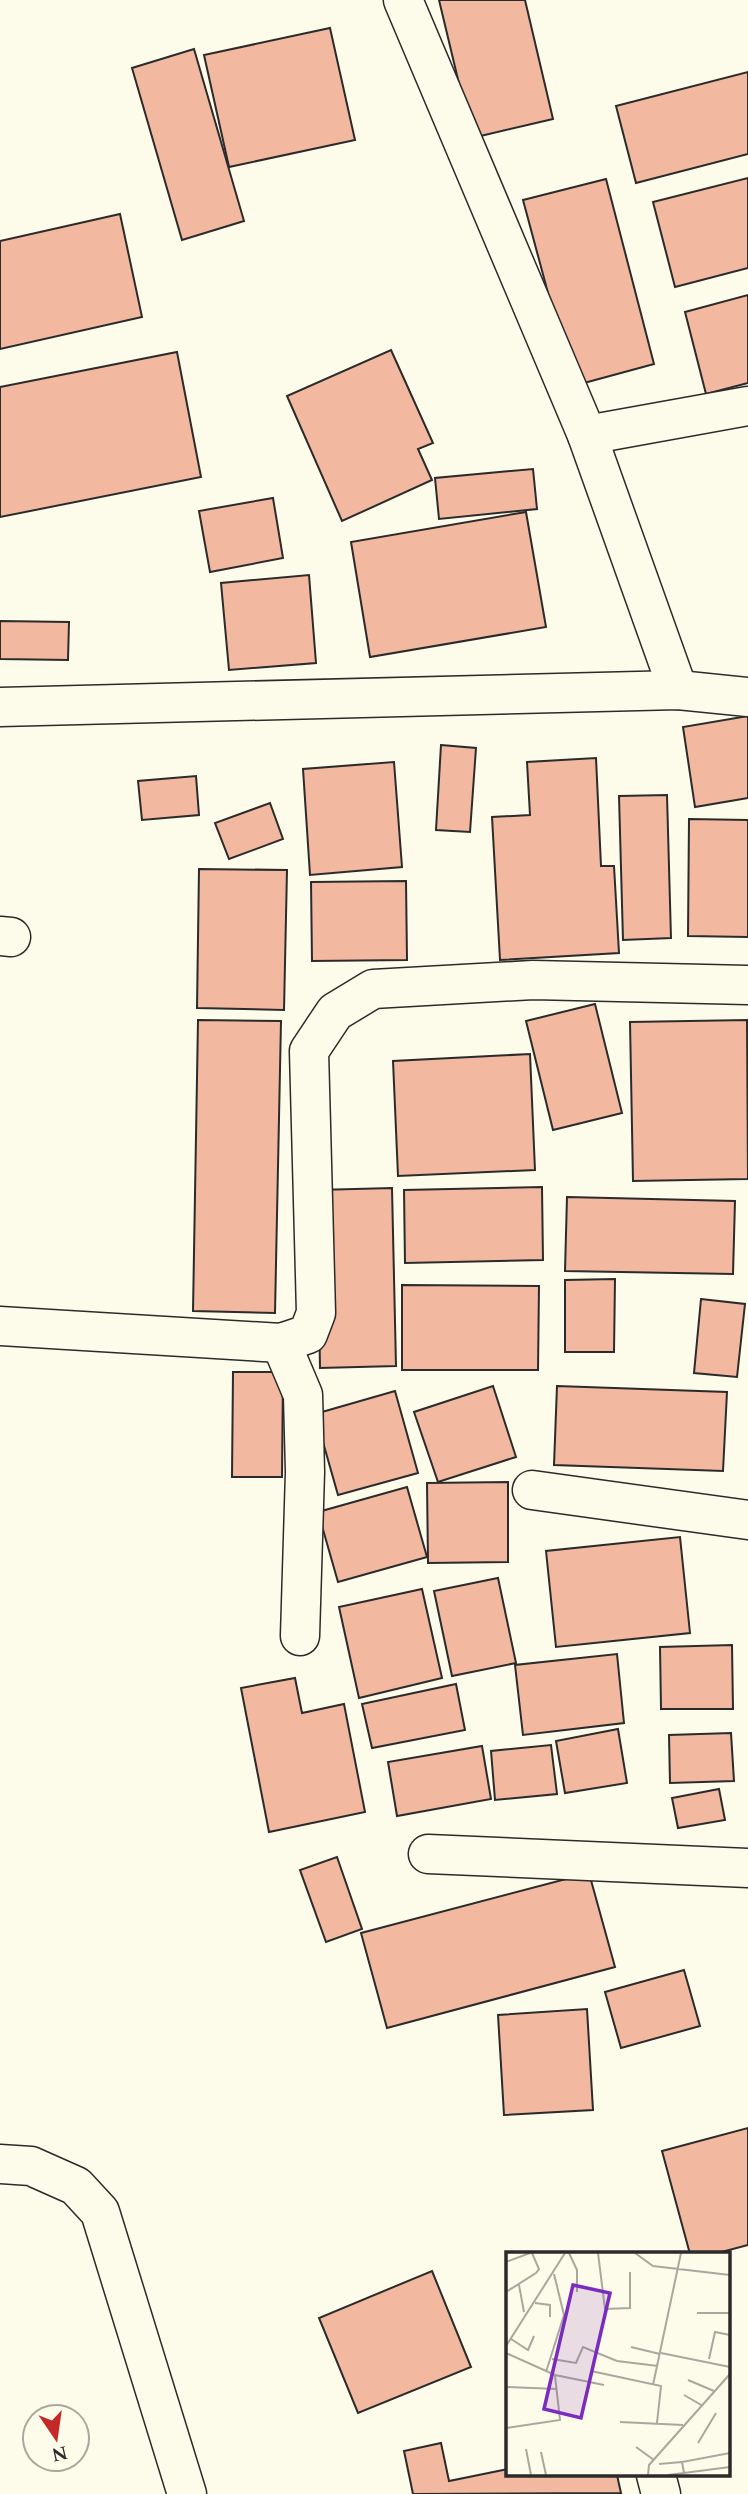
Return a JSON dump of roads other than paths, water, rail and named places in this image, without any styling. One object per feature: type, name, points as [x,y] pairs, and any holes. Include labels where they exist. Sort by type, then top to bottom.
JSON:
[{"type":"street","points":[[403,0],[587,435],[678,690]]},
{"type":"street","points":[[587,435],[748,406]]},
{"type":"street","points":[[0,708],[678,690],[748,697]]},
{"type":"street","points":[[0,1326],[281,1343],[308,1334],[316,1313],[309,1051],[335,1012],[373,989],[533,980],[748,985]]},
{"type":"street","points":[[281,1343],[303,1395],[305,1472],[300,1636]]},
{"type":"street","points":[[532,1490],[748,1520]]},
{"type":"street","points":[[428,1854],[748,1868]]},
{"type":"street","points":[[0,2164],[31,2166],[76,2186],[100,2212],[187,2494]]},
{"type":"street","points":[[656,2476],[660,2494]]}]
